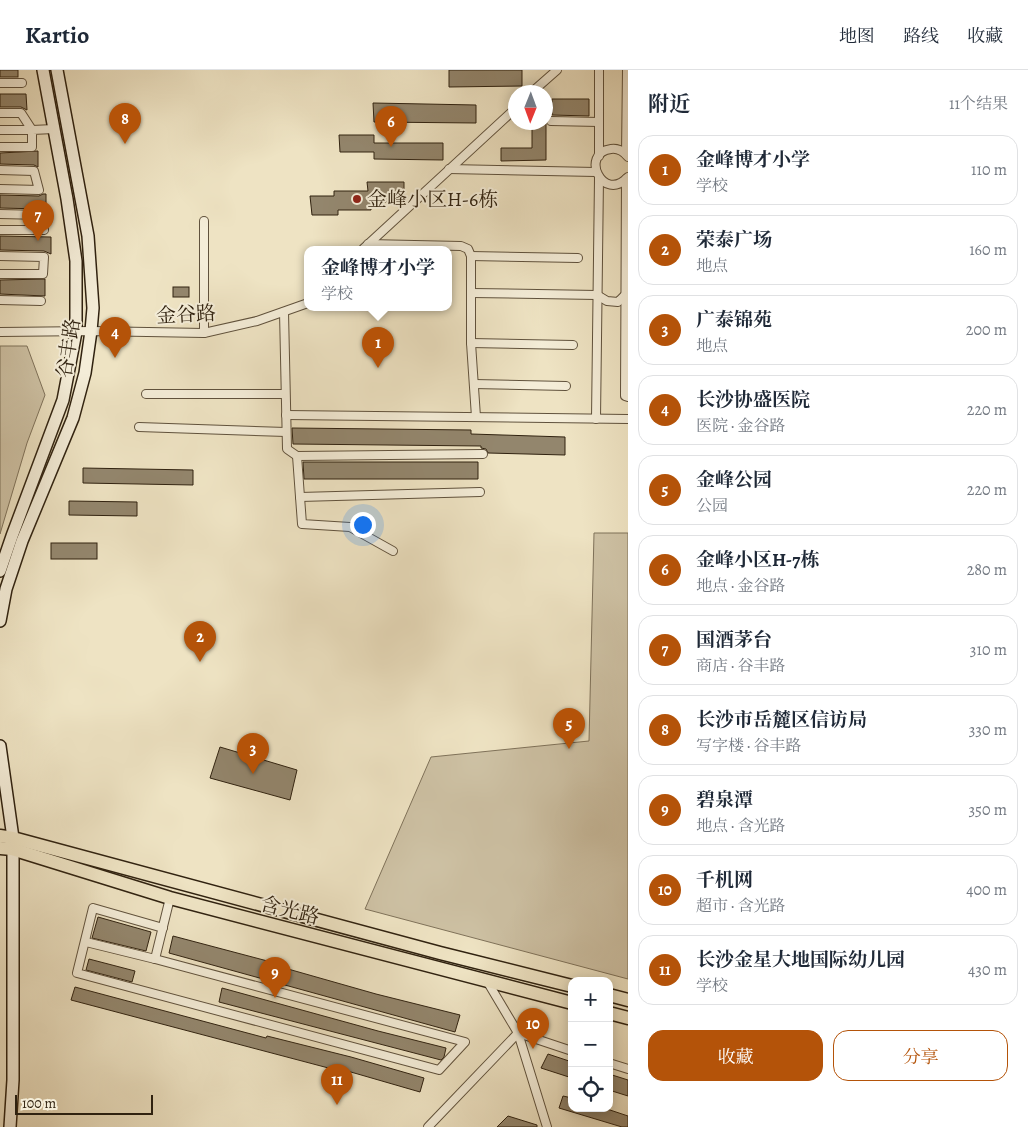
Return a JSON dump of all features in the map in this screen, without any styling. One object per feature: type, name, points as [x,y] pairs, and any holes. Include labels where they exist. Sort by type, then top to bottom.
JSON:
[{"type":"main road","name":"含光路","points":[[0,836],[8,845],[170,898],[568,1003]]},
{"type":"main road","name":"含光路","points":[[8,845],[568,985]]},
{"type":"main road","points":[[613,996],[628,1000]]},
{"type":"main road","points":[[613,1014],[628,1018]]},
{"type":"street","name":"谷丰路","points":[[0,571],[63,400],[76,332],[76,261],[68,199],[43,70]]},
{"type":"street","name":"谷丰路","points":[[0,621],[6,589],[22,541],[74,418],[85,373],[92,331],[93,308],[88,236],[57,70]]},
{"type":"street","points":[[540,85],[556,70]]},
{"type":"street","points":[[596,419],[598,175],[596,164],[599,156],[600,70]]},
{"type":"street","points":[[627,70],[627,156]]},
{"type":"street","points":[[0,83],[22,83]]},
{"type":"street","points":[[0,113],[21,113],[32,130],[32,147],[0,147]]},
{"type":"street","points":[[365,246],[508,115]]},
{"type":"street","points":[[553,122],[599,122]]},
{"type":"street","points":[[0,130],[54,130]]},
{"type":"street","points":[[599,156],[612,149],[620,150],[627,156]]},
{"type":"street","points":[[449,168],[598,175],[605,183],[612,185],[620,183],[627,178]]},
{"type":"street","points":[[0,170],[34,171],[39,190],[0,189]]},
{"type":"street","points":[[627,178],[625,396],[628,397]]},
{"type":"street","points":[[0,214],[42,214],[44,230],[0,230]]},
{"type":"street","points":[[204,221],[204,333]]},
{"type":"street","points":[[365,246],[462,246],[468,249],[471,256],[471,343],[476,417]]},
{"type":"street","points":[[0,256],[44,257],[43,274],[0,274]]},
{"type":"street","points":[[471,256],[578,258]]},
{"type":"street","points":[[472,293],[597,295],[607,302],[618,302],[627,295]]},
{"type":"street","points":[[0,300],[41,300]]},
{"type":"street","name":"金谷路","points":[[0,332],[204,333],[257,321],[304,304]]},
{"type":"street","points":[[284,312],[287,448],[297,456],[483,454]]},
{"type":"street","points":[[471,343],[573,345]]},
{"type":"street","points":[[474,384],[566,386]]},
{"type":"street","points":[[146,394],[285,394]]},
{"type":"street","points":[[286,415],[628,419]]},
{"type":"street","points":[[139,426],[286,432]]},
{"type":"street","points":[[297,456],[302,524],[350,526],[393,551]]},
{"type":"street","points":[[300,496],[480,492]]},
{"type":"street","points":[[0,746],[8,845],[13,1080],[10,1127]]},
{"type":"street","points":[[155,959],[170,898]]},
{"type":"street","points":[[86,942],[465,1042],[439,1070],[77,973],[93,908],[163,928]]},
{"type":"street","points":[[487,981],[518,1033],[548,1127]]},
{"type":"street","points":[[518,1033],[568,1050]]},
{"type":"street","points":[[428,1127],[518,1033]]},
{"type":"street","points":[[613,1064],[628,1070]]},
{"type":"shaded area","points":[[0,346],[27,346],[45,395],[27,443],[0,534]]},
{"type":"shaded area","points":[[594,533],[628,533],[628,979],[365,909],[431,757],[589,741]]},
{"type":"building","points":[[0,70],[18,70],[18,77],[0,77]]},
{"type":"building","points":[[449,70],[522,70],[522,85],[449,87]]},
{"type":"building","points":[[0,94],[26,94],[27,110],[21,107],[0,107]]},
{"type":"building","points":[[553,99],[589,99],[589,116],[553,115]]},
{"type":"building","points":[[373,103],[476,105],[476,123],[374,122]]},
{"type":"building","points":[[532,130],[546,130],[546,160],[501,161],[501,148],[532,148]]},
{"type":"building","points":[[339,135],[374,135],[374,143],[443,143],[443,160],[374,159],[374,152],[340,152]]},
{"type":"building","points":[[38,151],[38,167],[34,165],[0,164],[0,153]]},
{"type":"building","name":"金峰小区H-6栋","points":[[367,182],[404,182],[404,202],[371,202],[371,210],[338,210],[338,215],[312,215],[310,196],[334,196],[334,191],[368,191]]},
{"type":"building","points":[[46,194],[46,212],[42,209],[0,208],[0,195],[39,196]]},
{"type":"building","points":[[0,236],[51,237],[51,254],[44,251],[0,250]]},
{"type":"building","points":[[45,279],[45,296],[0,294],[0,280]]},
{"type":"building","points":[[173,287],[189,287],[189,297],[173,297]]},
{"type":"building","points":[[292,428],[471,430],[471,434],[565,437],[565,455],[488,453],[481,446],[293,444]]},
{"type":"building","points":[[303,462],[478,462],[478,479],[304,479]]},
{"type":"building","points":[[83,468],[193,470],[193,485],[83,483]]},
{"type":"building","points":[[69,501],[137,502],[137,516],[69,515]]},
{"type":"building","points":[[51,543],[97,543],[97,559],[51,559]]},
{"type":"building","points":[[220,747],[297,770],[290,800],[210,778]]},
{"type":"building","points":[[98,917],[151,932],[146,951],[92,938]]},
{"type":"building","points":[[173,936],[275,963],[274,965],[376,994],[460,1015],[455,1032],[169,953]]},
{"type":"building","points":[[89,959],[135,971],[132,982],[86,970]]},
{"type":"building","points":[[75,987],[266,1038],[267,1036],[351,1057],[424,1078],[420,1092],[337,1068],[336,1070],[71,1000]]},
{"type":"building","points":[[222,988],[446,1048],[444,1057],[441,1060],[219,1002]]},
{"type":"building","points":[[548,1054],[568,1061],[568,1077],[541,1068]]},
{"type":"building","points":[[613,1075],[628,1080],[628,1096],[613,1091]]},
{"type":"building","points":[[563,1096],[568,1097],[568,1111],[559,1108]]},
{"type":"building","points":[[613,1111],[628,1116],[628,1127],[622,1127],[572,1112]]},
{"type":"building","points":[[508,1116],[537,1125],[537,1127],[497,1127]]},
{"type":"place","name":"长沙市岳麓区信访局","points":[[125,144]]},
{"type":"place","name":"金峰小区H-7栋","points":[[391,147]]},
{"type":"place","name":"金峰小区H-6栋","points":[[357,199]]},
{"type":"place","name":"国酒茅台","points":[[38,241]]},
{"type":"place","name":"长沙协盛医院","points":[[115,358]]},
{"type":"place","name":"金峰博才小学","points":[[378,368]]},
{"type":"place","name":"荣泰广场","points":[[200,662]]},
{"type":"place","name":"金峰公园","points":[[569,749]]},
{"type":"place","name":"广泰锦苑","points":[[253,774]]},
{"type":"place","name":"碧泉潭","points":[[275,998]]},
{"type":"place","name":"千机网","points":[[533,1049]]},
{"type":"place","name":"长沙金星大地国际幼儿园","points":[[337,1105]]}]
